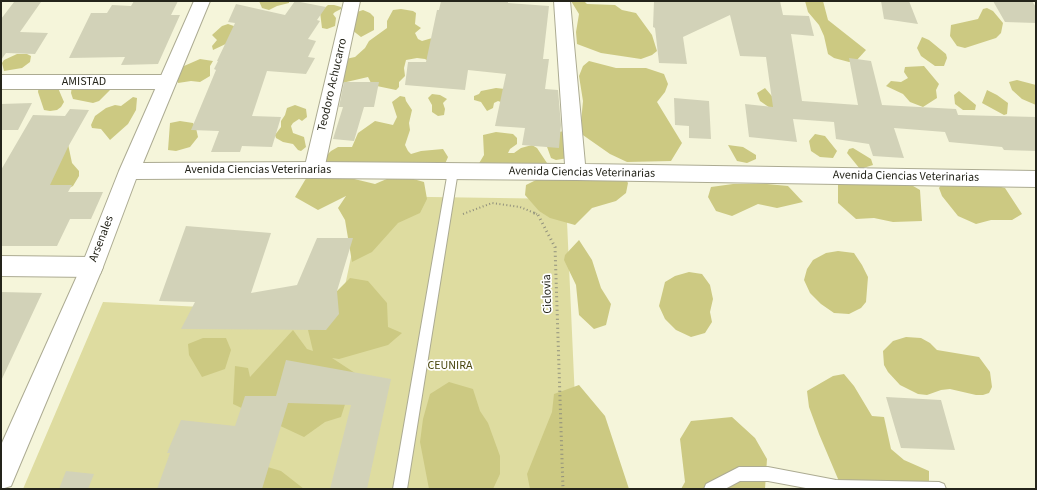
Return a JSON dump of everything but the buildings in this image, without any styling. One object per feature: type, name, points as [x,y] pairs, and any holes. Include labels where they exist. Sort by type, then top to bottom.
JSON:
[{"type":"main road","name":"Arsenales","points":[[1,476],[92,267],[129,171],[202,1]]},
{"type":"main road","name":"Teodoro Achucarro","points":[[314,170],[352,1]]},
{"type":"main road","points":[[562,1],[576,172]]},
{"type":"main road","name":"AMISTAD","points":[[1,82],[167,82]]},
{"type":"main road","name":"Avenida Ciencias Veterinarias","points":[[129,171],[314,170],[576,172],[1036,179]]},
{"type":"main road","points":[[1,266],[92,267]]},
{"type":"lane","points":[[400,489],[453,171]]},
{"type":"lane","points":[[711,489],[739,474],[768,474],[836,487],[939,489]]},
{"type":"path","name":"Ciclovia","points":[[442,239],[465,212],[492,203],[520,207],[538,215],[547,230],[555,247],[563,489]]},
{"type":"green space","name":"CEUNIRA","points":[[364,196],[566,199],[579,489],[23,489],[103,302],[339,314]]},
{"type":"shaded area","points":[[259,1],[289,1],[289,3],[269,10],[262,8]]},
{"type":"shaded area","points":[[571,1],[584,1],[587,4],[615,5],[622,10],[636,13],[652,35],[657,51],[652,55],[641,59],[601,53],[577,44],[576,32],[579,14]]},
{"type":"shaded area","points":[[805,1],[823,1],[828,20],[866,50],[856,61],[849,62],[834,58],[828,54],[824,36],[819,25],[808,12]]},
{"type":"shaded area","points":[[328,5],[341,7],[341,9],[333,14],[336,18],[335,26],[327,29],[322,28],[320,12]]},
{"type":"shaded area","points":[[987,8],[993,11],[1003,23],[1001,33],[996,38],[965,48],[957,46],[950,36],[951,25],[978,19],[983,9]]},
{"type":"shaded area","points":[[401,9],[416,13],[415,24],[421,28],[415,33],[418,39],[422,41],[439,36],[433,64],[425,59],[417,58],[406,60],[404,68],[405,76],[399,82],[399,87],[396,90],[372,85],[368,77],[342,83],[341,60],[355,57],[365,48],[369,41],[387,28],[387,21],[393,10]]},
{"type":"shaded area","points":[[363,10],[370,13],[374,17],[374,30],[361,37],[352,30],[357,12]]},
{"type":"shaded area","points":[[228,24],[251,32],[213,50],[212,46],[217,40],[212,35],[222,26]]},
{"type":"shaded area","points":[[922,37],[929,40],[946,54],[947,58],[944,66],[935,66],[921,56],[917,48]]},
{"type":"shaded area","points":[[17,54],[27,54],[31,56],[30,62],[22,68],[4,71],[2,63],[4,60]]},
{"type":"shaded area","points":[[200,59],[213,61],[210,66],[210,76],[200,82],[191,81],[178,83],[177,77],[179,71],[184,66]]},
{"type":"shaded area","points":[[589,61],[616,68],[646,68],[664,74],[668,84],[665,92],[657,102],[682,143],[671,161],[627,162],[610,154],[580,133],[583,101],[579,76],[583,66]]},
{"type":"shaded area","points":[[924,66],[939,84],[936,90],[937,98],[923,107],[910,102],[903,94],[886,86],[891,81],[901,82],[908,78],[904,72],[905,67]]},
{"type":"shaded area","points":[[1017,80],[1036,85],[1036,105],[1022,99],[1012,90],[1009,82]]},
{"type":"shaded area","points":[[106,83],[110,90],[99,101],[93,103],[73,99],[71,93],[72,86]]},
{"type":"shaded area","points":[[39,84],[58,88],[64,102],[61,107],[57,110],[44,110],[38,92]]},
{"type":"shaded area","points":[[496,88],[505,89],[506,104],[498,101],[494,103],[493,108],[487,111],[481,102],[474,100],[474,96],[479,94],[481,91]]},
{"type":"shaded area","points":[[765,88],[776,101],[773,110],[760,101],[757,93]]},
{"type":"shaded area","points":[[987,90],[1008,103],[1007,114],[1004,115],[982,103]]},
{"type":"shaded area","points":[[959,91],[976,105],[975,110],[963,110],[955,104],[954,95]]},
{"type":"shaded area","points":[[432,94],[440,95],[447,99],[443,103],[445,109],[444,115],[438,116],[432,112],[432,105],[428,98]]},
{"type":"shaded area","points":[[400,96],[405,97],[412,110],[409,123],[410,130],[405,145],[411,154],[421,151],[443,149],[448,157],[445,164],[399,175],[424,182],[427,199],[420,213],[398,223],[372,252],[352,262],[345,220],[338,208],[346,196],[318,210],[295,197],[311,170],[324,167],[327,155],[331,151],[338,147],[352,147],[358,133],[375,121],[393,125],[397,117],[392,102]],"holes":[[[396,175],[375,184],[346,177]]]},
{"type":"shaded area","points":[[133,97],[137,98],[136,110],[128,124],[110,140],[101,129],[92,128],[91,125],[95,116],[106,108],[115,105],[121,106]]},
{"type":"shaded area","points":[[295,105],[306,109],[307,117],[302,121],[299,119],[291,126],[293,133],[304,137],[306,147],[301,151],[298,150],[293,144],[283,142],[276,138],[275,135],[281,127],[281,121],[287,108]]},
{"type":"shaded area","points":[[180,121],[193,123],[198,137],[190,147],[176,151],[168,150],[170,123]]},
{"type":"shaded area","points":[[564,131],[568,158],[556,160],[551,158],[546,144],[554,133]]},
{"type":"shaded area","points":[[496,132],[513,134],[517,138],[517,144],[510,149],[508,153],[514,153],[521,148],[532,145],[537,148],[547,163],[543,169],[478,165],[484,155],[483,135]]},
{"type":"shaded area","points":[[815,134],[825,136],[837,151],[833,158],[820,157],[811,151],[809,141]]},
{"type":"shaded area","points":[[68,144],[72,163],[79,171],[79,176],[73,186],[65,190],[56,190],[48,184]]},
{"type":"shaded area","points":[[728,145],[743,147],[756,155],[756,159],[747,163],[737,161]]},
{"type":"shaded area","points":[[853,148],[871,159],[873,165],[860,169],[847,153],[849,149]]},
{"type":"shaded area","points":[[622,173],[628,183],[626,193],[616,201],[592,208],[575,225],[550,218],[539,211],[525,195],[526,185],[538,179]]},
{"type":"shaded area","points":[[943,182],[982,182],[1005,188],[1022,214],[1012,220],[991,220],[976,224],[958,216],[942,196],[939,188]]},
{"type":"shaded area","points":[[838,183],[908,183],[920,190],[922,221],[893,222],[874,218],[856,219],[838,203]]},
{"type":"shaded area","points":[[733,184],[767,184],[788,186],[803,202],[777,208],[758,204],[732,216],[716,211],[708,197],[711,187]]},
{"type":"shaded area","points":[[579,240],[592,260],[601,288],[611,304],[606,325],[594,329],[579,315],[576,285],[564,260],[565,255]]},
{"type":"shaded area","points":[[838,251],[854,253],[868,277],[866,302],[861,308],[849,314],[834,313],[821,304],[810,293],[804,280],[807,269],[813,260],[826,253]]},
{"type":"shaded area","points":[[689,272],[702,274],[710,285],[713,299],[710,312],[712,322],[705,333],[691,337],[676,330],[665,319],[659,306],[665,282],[675,276]]},
{"type":"shaded area","points":[[350,278],[368,281],[387,303],[388,327],[402,333],[388,345],[339,359],[332,358],[355,373],[341,417],[325,422],[304,437],[233,404],[235,366],[248,368],[250,377],[293,330],[307,349],[313,351],[308,330],[337,291]]},
{"type":"shaded area","points":[[906,337],[921,338],[930,343],[937,350],[979,357],[990,372],[992,387],[989,393],[976,395],[950,389],[941,390],[927,395],[918,394],[900,385],[888,372],[884,365],[883,351],[893,341]]},
{"type":"shaded area","points":[[203,338],[226,338],[231,350],[225,369],[202,377],[189,355],[188,344]]},
{"type":"shaded area","points":[[844,374],[854,386],[872,416],[884,417],[891,449],[904,460],[929,471],[929,488],[841,486],[809,407],[807,391],[833,376]]},
{"type":"shaded area","points":[[449,382],[473,389],[480,411],[488,423],[500,456],[500,474],[493,489],[429,489],[420,442],[423,419],[430,394]]},
{"type":"shaded area","points":[[579,385],[605,416],[629,489],[530,489],[527,474],[552,412],[554,394]]},
{"type":"shaded area","points":[[732,417],[755,438],[767,459],[765,489],[681,489],[685,482],[680,439],[691,421]]},
{"type":"shaded area","points":[[254,463],[281,471],[304,489],[182,489]]}]
